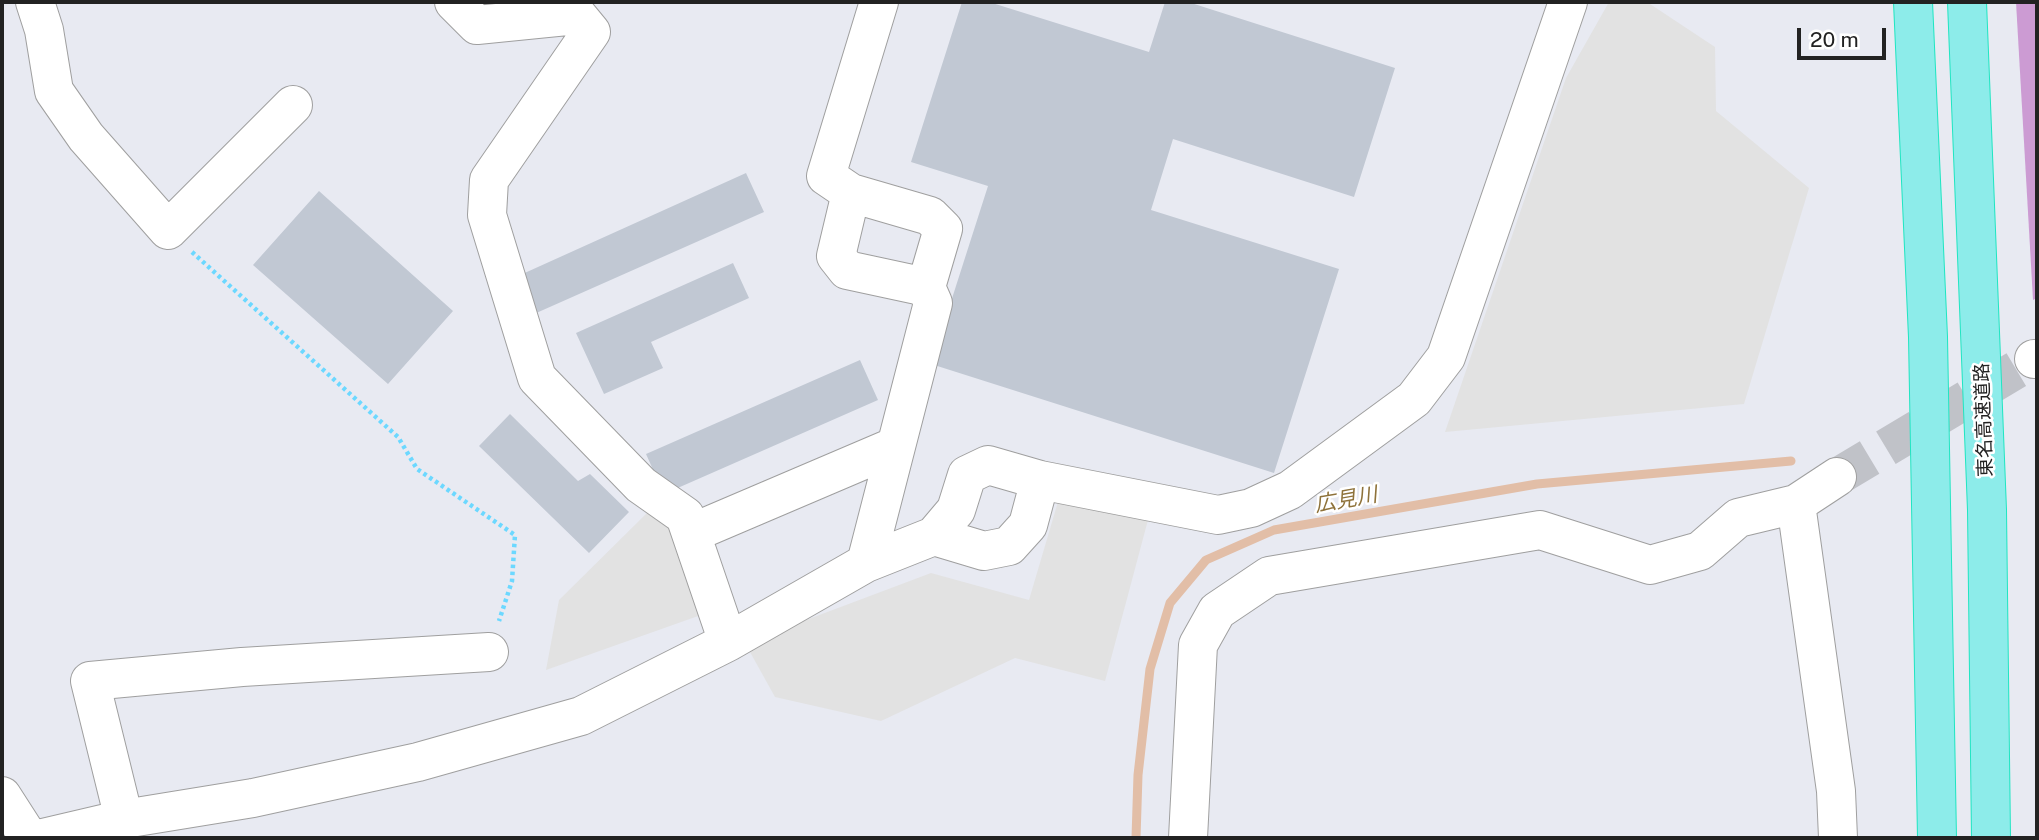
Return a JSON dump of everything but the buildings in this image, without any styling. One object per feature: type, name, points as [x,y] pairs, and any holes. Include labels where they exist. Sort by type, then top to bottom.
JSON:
[{"type":"highway","points":[[1913,2],[1928,337],[1937,838]]},
{"type":"highway","name":"東名高速道路","points":[[1967,2],[1987,510],[1991,838]]},
{"type":"street","points":[[35,2],[44,30],[54,91],[86,137],[168,230],[293,105]]},
{"type":"street","points":[[866,562],[933,303],[926,287],[943,229],[930,216],[851,193],[826,176],[879,2]]},
{"type":"street","points":[[43,838],[124,819],[253,798],[418,762],[581,716],[728,642],[866,562],[934,536],[956,510],[967,475],[988,465],[1040,480],[1218,515],[1251,508],[1290,490],[1414,399],[1446,357],[1568,2]]},
{"type":"street","points":[[466,13],[577,15],[592,32],[489,180],[487,215],[537,378],[641,485],[685,516],[728,642]]},
{"type":"street","points":[[851,193],[836,256],[847,270],[926,287]]},
{"type":"street","points":[[692,533],[896,446]]},
{"type":"street","points":[[1188,838],[1198,645],[1217,611],[1269,576],[1540,530],[1650,565],[1700,551],[1738,518],[1797,504],[1837,477]]},
{"type":"street","points":[[934,536],[984,551],[1009,546],[1028,524],[1040,480]]},
{"type":"street","points":[[1797,504],[1836,791],[1838,838]]},
{"type":"street","points":[[124,819],[90,681],[242,667],[489,652]]},
{"type":"street","points":[[2,796],[29,838]]},
{"type":"path","points":[[168,230],[398,437],[417,469],[515,535],[512,581],[489,652]]},
{"type":"shaded area","points":[[1609,2],[1647,2],[1715,47],[1716,111],[1809,188],[1744,404],[1445,432],[1566,78]]},
{"type":"shaded area","points":[[2016,2],[2037,2],[2037,298],[2033,300]]},
{"type":"shaded area","points":[[1060,495],[1148,520],[1105,681],[1015,658],[881,721],[775,697],[745,643],[931,573],[1029,600]]},
{"type":"shaded area","points":[[648,512],[689,524],[715,610],[546,670],[559,600]]},
{"type":"waterway","name":"広見川","points":[[1136,838],[1138,775],[1150,669],[1170,603],[1206,560],[1274,530],[1537,484],[1791,461]]},
{"type":"tunnel","points":[[1837,477],[2034,359]]}]
